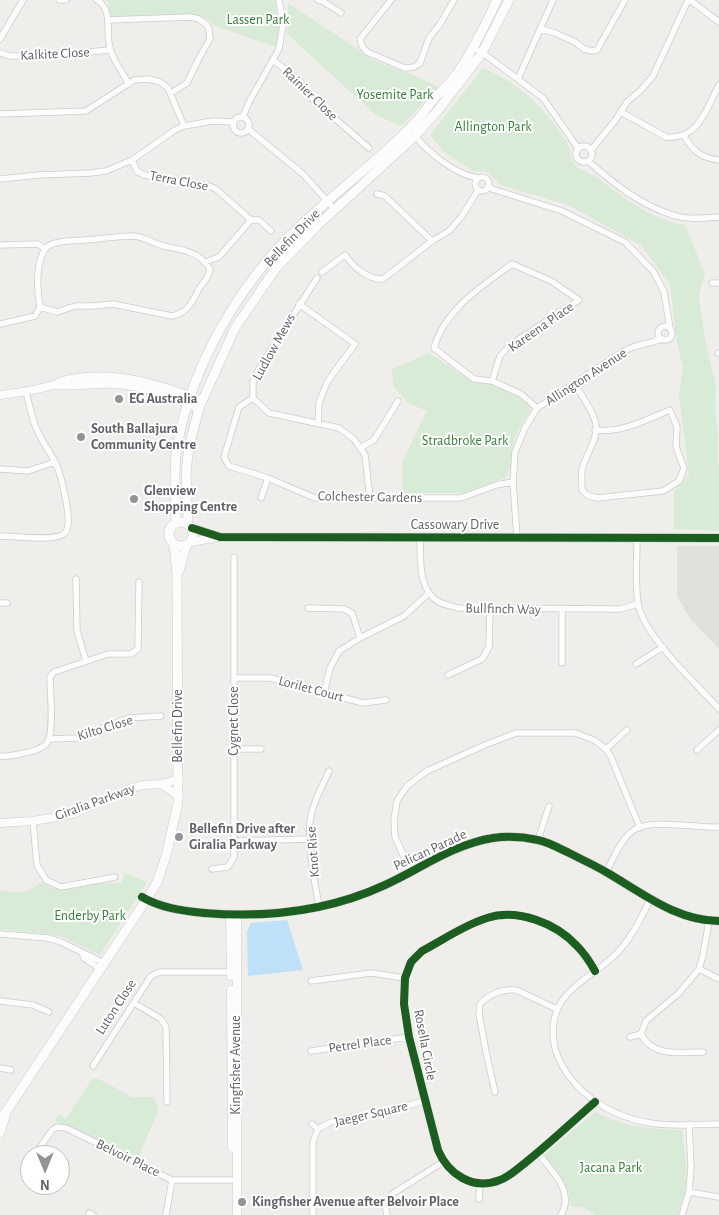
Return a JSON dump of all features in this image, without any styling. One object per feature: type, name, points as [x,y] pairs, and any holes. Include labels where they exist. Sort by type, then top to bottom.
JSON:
[{"type":"main road","name":"Bellefin Drive","points":[[176,523],[176,457],[190,400],[215,338],[247,287],[273,254],[327,202],[412,133],[455,76],[498,0]]},
{"type":"main road","name":"Bellefin Drive","points":[[190,526],[186,462],[200,404],[235,328],[271,276],[300,243],[451,94],[482,53],[509,0]]},
{"type":"main road","points":[[184,522],[190,526],[194,535],[189,544],[181,547],[174,544],[169,536],[169,531],[176,523],[184,522]]},
{"type":"main road","name":"Bellefin Drive","points":[[0,1133],[2,1118],[159,874],[175,819],[179,796],[177,576],[174,544]]},
{"type":"main road","name":"Bellefin Drive","points":[[177,576],[189,544]]},
{"type":"street","points":[[0,39],[23,0]]},
{"type":"street","points":[[59,0],[66,0]]},
{"type":"street","points":[[97,0],[106,9],[110,50],[129,84]]},
{"type":"street","points":[[243,117],[249,102],[279,49],[283,25],[279,0]]},
{"type":"street","points":[[318,0],[341,13]]},
{"type":"street","points":[[391,0],[360,39],[362,46],[367,52],[405,68],[414,67],[420,63],[429,38],[454,0]]},
{"type":"street","points":[[518,79],[554,0]]},
{"type":"street","points":[[541,29],[568,39],[584,49],[597,50],[625,0]]},
{"type":"street","points":[[590,150],[627,102],[653,76],[689,0],[719,22]]},
{"type":"street","points":[[108,20],[195,18],[207,25],[213,33],[208,44],[187,83],[171,93]]},
{"type":"street","points":[[473,47],[547,102],[578,148]]},
{"type":"street","name":"Kalkite Close","points":[[0,53],[10,56],[43,56],[110,50]]},
{"type":"street","name":"Rainier Close","points":[[272,60],[300,81],[309,96],[369,148]]},
{"type":"street","points":[[0,114],[86,111],[141,78],[154,79],[165,84],[171,93],[184,126]]},
{"type":"street","points":[[621,112],[666,137],[684,136],[692,132],[700,122],[719,85]]},
{"type":"street","points":[[0,180],[39,175],[106,171],[132,160],[175,130],[184,126],[213,121],[233,122],[237,118],[243,117],[248,121],[248,129]]},
{"type":"street","points":[[233,122],[233,128],[236,132],[242,134],[248,129]]},
{"type":"street","points":[[248,129],[303,174],[335,210]]},
{"type":"street","points":[[412,133],[444,162],[469,176],[487,178],[488,186],[492,189],[562,211],[625,242],[653,271],[664,292],[672,332],[667,339],[661,337],[659,331],[668,316]]},
{"type":"street","points":[[684,136],[692,148],[701,156],[719,160]]},
{"type":"street","points":[[585,146],[590,150],[592,156],[588,161],[582,162],[576,158],[578,148],[585,146]]},
{"type":"street","name":"Terra Close","points":[[132,160],[137,170],[144,175],[209,186],[216,189],[250,220],[259,220],[271,231]]},
{"type":"street","points":[[588,161],[629,194],[672,215],[687,218],[719,217]]},
{"type":"street","points":[[477,178],[475,185],[478,190]]},
{"type":"street","points":[[478,190],[485,190],[488,186]]},
{"type":"street","points":[[322,272],[345,255],[350,263],[375,280],[383,279],[432,241],[449,231],[462,216],[478,190]]},
{"type":"street","points":[[377,194],[385,196],[432,241]]},
{"type":"street","points":[[205,262],[219,257],[250,220]]},
{"type":"street","points":[[0,324],[35,316],[40,307],[36,285],[37,275],[45,249],[49,245],[66,241],[135,236],[163,246],[194,253],[205,262],[210,270],[208,279],[200,288],[190,306],[181,314],[172,316],[113,304],[75,306],[57,312],[40,307]]},
{"type":"street","points":[[3,245],[38,244],[45,249]]},
{"type":"street","name":"Kareena Place","points":[[512,264],[551,281],[579,300],[510,345],[500,356],[492,381],[474,378],[434,348],[438,334],[467,297],[512,264]]},
{"type":"street","name":"Ludlow Mews","points":[[317,278],[256,374],[253,381],[253,398],[269,413],[339,428],[354,439],[365,455],[370,498]]},
{"type":"street","points":[[712,283],[719,283]]},
{"type":"street","points":[[299,304],[355,344],[327,382],[320,403],[318,423]]},
{"type":"street","points":[[663,327],[670,329]]},
{"type":"street","name":"Allington Avenue","points":[[517,536],[513,482],[515,452],[525,428],[537,408],[624,351],[661,337]]},
{"type":"street","points":[[492,381],[521,394],[537,408]]},
{"type":"street","points":[[0,395],[26,392],[55,385],[105,383],[127,385],[200,404]]},
{"type":"street","points":[[574,383],[587,404],[596,425],[595,430],[594,439],[582,471],[582,490],[587,495],[597,498],[663,492],[679,481],[684,468],[676,447],[677,428],[670,410],[632,426],[608,431],[595,430]]},
{"type":"street","points":[[0,536],[56,538],[65,533],[68,525],[62,479],[35,425],[26,392]]},
{"type":"street","name":"Colchester Gardens","points":[[253,398],[238,407],[224,457],[229,466],[268,478],[315,498],[461,498],[496,485],[513,482]]},
{"type":"street","points":[[360,448],[374,440],[398,401]]},
{"type":"street","points":[[0,469],[28,471],[55,462]]},
{"type":"street","points":[[261,498],[268,478]]},
{"type":"street","name":"Cassowary Drive","points":[[190,526],[220,536]]},
{"type":"street","name":"Cassowary Drive","points":[[189,544],[220,536],[719,538]]},
{"type":"street","points":[[324,693],[330,668],[339,651],[404,616],[429,593],[421,577],[420,538]]},
{"type":"street","points":[[637,538],[638,604],[647,625],[662,647],[719,709]]},
{"type":"street","name":"Cygnet Close","points":[[212,869],[228,867],[234,857],[234,557]]},
{"type":"street","points":[[76,579],[77,631],[86,662]]},
{"type":"street","points":[[0,756],[7,757],[35,751],[45,745],[49,739],[50,678],[54,672],[108,654],[131,654],[138,649],[139,582]]},
{"type":"street","name":"Bullfinch Way","points":[[429,593],[439,601],[458,608],[620,609],[638,604]]},
{"type":"street","points":[[0,603],[7,603]]},
{"type":"street","points":[[308,608],[344,609],[352,613],[360,638]]},
{"type":"street","points":[[448,675],[482,659],[489,647],[490,608]]},
{"type":"street","points":[[562,609],[562,663]]},
{"type":"street","points":[[636,664],[662,647]]},
{"type":"street","name":"Lorilet Court","points":[[234,678],[271,678],[363,703],[386,700]]},
{"type":"street","name":"Kilto Close","points":[[49,739],[78,738],[128,718],[162,716]]},
{"type":"street","points":[[606,749],[627,730]]},
{"type":"street","points":[[697,750],[719,730]]},
{"type":"street","points":[[411,872],[395,837],[394,820],[398,802],[407,786],[427,771],[484,745],[516,733],[575,733],[594,740],[606,749],[640,828]]},
{"type":"street","points":[[234,749],[261,749]]},
{"type":"street","name":"Knot Rise","points":[[319,906],[313,874],[310,821],[314,806],[329,771]]},
{"type":"street","name":"Giralia Parkway","points":[[0,823],[33,821],[75,813],[132,788],[161,784],[179,779]]},
{"type":"street","points":[[161,784],[179,796]]},
{"type":"street","points":[[538,840],[549,806]]},
{"type":"street","points":[[33,821],[37,864],[46,880],[61,887],[115,877]]},
{"type":"street","points":[[606,872],[629,833],[647,824],[719,827]]},
{"type":"street","name":"Pelican Parade","points":[[146,896],[182,911],[234,915],[289,911],[319,906],[361,895],[474,842],[510,837],[538,840],[606,872],[650,900],[682,914],[709,921],[719,921]]},
{"type":"street","points":[[234,841],[310,839]]},
{"type":"street","points":[[650,900],[629,937],[612,958],[566,996],[557,1009],[553,1029],[556,1051],[570,1078],[595,1102],[609,1110],[631,1119],[651,1124],[719,1124]]},
{"type":"street","name":"Rosella Circle","points":[[443,1162],[424,1101],[409,1038],[403,990],[411,962],[422,951],[479,920],[504,914],[522,916],[559,931],[578,946],[595,971]]},
{"type":"street","name":"Kingfisher Avenue","points":[[232,1215],[234,1180],[234,915]]},
{"type":"street","points":[[704,1052],[671,1053],[656,1050],[645,1042],[641,1034],[646,1021],[680,993],[698,969],[703,955],[709,921]]},
{"type":"street","points":[[0,934],[48,938],[61,942],[82,953],[84,958],[100,965]]},
{"type":"street","points":[[698,969],[719,979]]},
{"type":"street","name":"Luton Close","points":[[93,1066],[151,976],[160,972],[234,972]]},
{"type":"street","points":[[311,981],[371,973],[405,978]]},
{"type":"street","points":[[495,1092],[486,1052],[480,1004],[502,990],[510,989],[557,1009]]},
{"type":"street","points":[[0,1001],[32,1006],[50,1012]]},
{"type":"street","points":[[134,1003],[161,1019],[166,1027],[167,1102]]},
{"type":"street","points":[[630,1037],[641,1034]]},
{"type":"street","name":"Petrel Place","points":[[311,1051],[409,1038]]},
{"type":"street","points":[[0,1068],[11,1070]]},
{"type":"street","name":"Jaeger Square","points":[[313,1215],[313,1142],[318,1129],[331,1122],[392,1110],[424,1101]]},
{"type":"street","points":[[387,1215],[385,1205],[387,1199],[392,1194],[443,1162],[461,1178],[480,1183],[499,1181],[538,1153],[595,1102]]},
{"type":"street","name":"Jaeger Square","points":[[312,1124],[318,1129]]},
{"type":"street","points":[[682,1215],[689,1192],[691,1167],[689,1124]]},
{"type":"street","name":"Belvoir Place","points":[[42,1145],[52,1130],[57,1127],[66,1128],[172,1180],[234,1180]]},
{"type":"street","points":[[538,1153],[558,1178],[566,1194],[566,1206],[561,1215]]},
{"type":"street","points":[[166,1215],[172,1180]]},
{"type":"street","name":"Kingfisher Avenue","points":[[234,1180],[237,1215]]},
{"type":"street","points":[[479,1199],[480,1183]]},
{"type":"street","points":[[689,1192],[719,1197]]},
{"type":"shaded area","points":[[677,546],[719,546],[719,649],[691,620],[677,596]]},
{"type":"green space","name":"Lassen Park","points":[[105,0],[275,0],[279,30],[276,47],[215,26],[207,19],[193,14],[111,17],[108,2]]},
{"type":"green space","name":"Yosemite Park","points":[[288,3],[377,62],[411,74],[438,87],[401,126],[376,115],[286,33],[289,22]]},
{"type":"green space","name":"Allington Park","points":[[483,68],[520,89],[541,108],[567,142],[571,158],[579,167],[638,207],[660,218],[685,225],[705,274],[699,294],[705,339],[716,387],[719,531],[674,529],[674,490],[689,475],[679,395],[683,368],[677,343],[670,285],[641,245],[568,205],[503,186],[487,172],[473,171],[444,152],[430,135]]},
{"type":"green space","name":"Stradbroke Park","points":[[429,353],[470,380],[490,384],[518,397],[531,407],[516,435],[508,474],[505,478],[464,493],[403,493],[402,462],[427,411],[408,403],[393,386],[392,369]]},
{"type":"green space","name":"Enderby Park","points":[[125,873],[147,882],[100,955],[60,936],[0,929],[0,890],[12,892],[27,891],[42,881],[52,888],[77,888],[90,884],[121,883]]},
{"type":"green space","points":[[92,1079],[99,1079],[132,1097],[153,1097],[159,1109],[137,1160],[55,1121],[59,1114],[66,1119]]},
{"type":"green space","name":"Jacana Park","points":[[595,1112],[617,1121],[637,1126],[682,1130],[687,1188],[677,1215],[595,1215],[585,1208],[570,1206],[569,1194],[559,1176],[543,1156]]},
{"type":"water","points":[[287,920],[303,970],[248,976],[247,931],[251,923]]},
{"type":"cycle path","points":[[192,528],[220,537],[719,538]]},
{"type":"cycle path","points":[[142,897],[164,906],[204,913],[250,914],[296,911],[319,907],[364,894],[398,879],[451,851],[479,841],[516,837],[538,840],[554,845],[601,869],[674,911],[703,920],[719,921]]},
{"type":"cycle path","points":[[595,971],[580,949],[568,938],[547,924],[523,916],[499,915],[470,925],[422,951],[411,962],[405,978],[404,1004],[409,1037],[438,1150],[448,1166],[463,1178],[471,1182],[490,1183],[507,1177],[595,1102]]},
{"type":"place","name":"EG Australia","points":[[119,399]]},
{"type":"place","name":"South Ballajura Community Centre","points":[[81,437]]},
{"type":"place","name":"Glenview Shopping Centre","points":[[134,499]]},
{"type":"place","name":"Bellefin Drive after Giralia Parkway","points":[[179,837]]},
{"type":"place","name":"Kingfisher Avenue after Belvoir Place","points":[[242,1202]]}]
